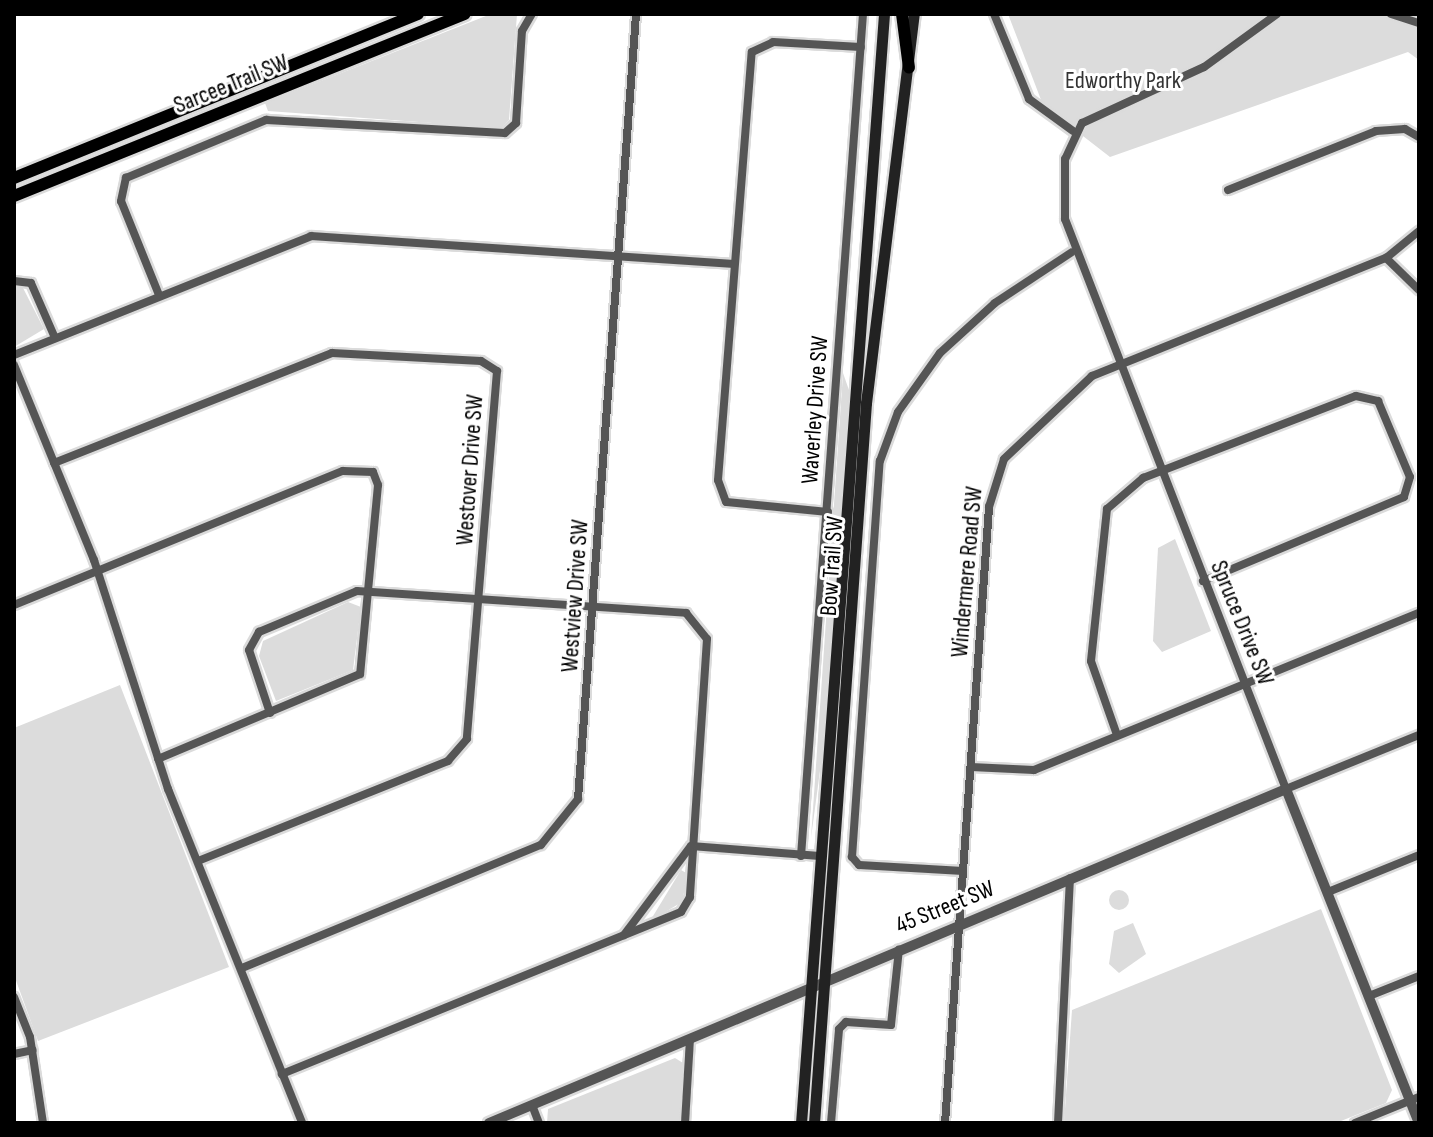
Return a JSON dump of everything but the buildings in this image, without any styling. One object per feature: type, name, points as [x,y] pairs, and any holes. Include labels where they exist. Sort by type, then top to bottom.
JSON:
[{"type":"highway","name":"Sarcee Trail SW","points":[[14,178],[418,14]]},
{"type":"highway","name":"Sarcee Trail SW","points":[[14,196],[465,14]]},
{"type":"highway","points":[[902,14],[909,68]]},
{"type":"main road","name":"Bow Trail SW","points":[[801,1123],[884,14]]},
{"type":"main road","name":"Bow Trail SW","points":[[814,1123],[863,442],[914,14]]},
{"type":"main road","points":[[865,266],[883,272]]},
{"type":"street","points":[[159,295],[121,185],[266,120],[505,133],[516,123],[522,31],[532,14]]},
{"type":"street","name":"Westview Drive SW","points":[[242,968],[552,836],[582,784],[636,14]]},
{"type":"street","name":"Waverley Drive SW","points":[[801,856],[863,14]]},
{"type":"street","points":[[994,14],[1029,99],[1073,131],[1094,113],[1204,67],[1277,14]]},
{"type":"street","points":[[1391,14],[1419,23]]},
{"type":"street","points":[[828,512],[734,505],[719,492],[734,264],[752,52],[773,42],[861,47]]},
{"type":"street","points":[[1228,190],[1376,131],[1405,129],[1419,137]]},
{"type":"street","name":"Spruce Drive SW","points":[[1073,131],[1062,186],[1072,252],[1369,996],[1415,1099],[1419,1123]]},
{"type":"street","name":"Windermere Road SW","points":[[945,1123],[995,478],[1016,441],[1057,402],[1118,365],[1386,258],[1419,231]]},
{"type":"street","points":[[14,355],[311,236],[734,264]]},
{"type":"street","points":[[963,871],[859,865],[849,840],[880,461],[898,412],[940,353],[995,303],[1072,252]]},
{"type":"street","points":[[1386,258],[1419,290]]},
{"type":"street","points":[[14,281],[31,283],[55,338]]},
{"type":"street","name":"Westover Drive SW","points":[[54,463],[332,353],[490,363],[496,385],[472,728],[455,756],[198,861]]},
{"type":"street","points":[[14,365],[98,571],[158,759],[302,1123]]},
{"type":"street","points":[[1117,735],[1091,661],[1100,533],[1114,501],[1161,474],[1365,395],[1381,405],[1410,477],[1398,501],[1203,581]]},
{"type":"street","points":[[14,605],[360,468],[373,472],[378,485],[360,674],[158,759]]},
{"type":"street","points":[[270,713],[249,650],[259,632],[369,590],[686,613],[704,628],[685,908],[282,1074]]},
{"type":"street","points":[[971,767],[1034,770],[1419,613]]},
{"type":"street","name":"45 Street SW","points":[[489,1123],[810,989],[899,947],[1419,735]]},
{"type":"street","points":[[691,846],[820,856]]},
{"type":"street","points":[[624,935],[691,846]]},
{"type":"street","points":[[1328,892],[1419,855]]},
{"type":"street","points":[[1058,1123],[1070,878]]},
{"type":"street","points":[[831,1123],[839,1029],[846,1022],[891,1025],[896,1017],[899,947]]},
{"type":"street","points":[[1369,996],[1419,976]]},
{"type":"street","points":[[14,997],[33,1050],[43,1123]]},
{"type":"street","points":[[685,1123],[690,1040]]},
{"type":"street","points":[[14,1054],[33,1050]]},
{"type":"street","points":[[1355,1123],[1415,1099]]},
{"type":"street","points":[[532,1105],[539,1123]]},
{"type":"green space","points":[[491,14],[517,14],[509,120],[501,128],[268,111],[265,103]]},
{"type":"green space","name":"Edworthy Park","points":[[1008,14],[1419,14],[1419,60],[1408,52],[1110,157],[1043,105]]},
{"type":"green space","points":[[22,286],[44,329],[14,347],[14,287]]},
{"type":"green space","points":[[843,373],[850,393],[826,726],[811,838]]},
{"type":"green space","points":[[1175,539],[1211,631],[1162,652],[1153,641],[1158,548]]},
{"type":"green space","points":[[348,602],[361,607],[353,670],[276,701],[259,656],[263,641]]},
{"type":"green space","points":[[120,685],[229,967],[38,1041],[14,975],[14,728]]},
{"type":"green space","points":[[681,870],[688,874],[682,902],[650,921]]},
{"type":"green space","points":[[1119,890],[1126,893],[1129,900],[1126,907],[1119,910],[1112,907],[1109,900],[1112,893]]},
{"type":"green space","points":[[1321,909],[1392,1090],[1386,1103],[1336,1123],[1064,1123],[1072,1010]]},
{"type":"green space","points":[[1133,923],[1146,954],[1119,973],[1109,964],[1114,931]]},
{"type":"green space","points":[[675,1058],[683,1063],[679,1123],[547,1123],[548,1109]]}]
